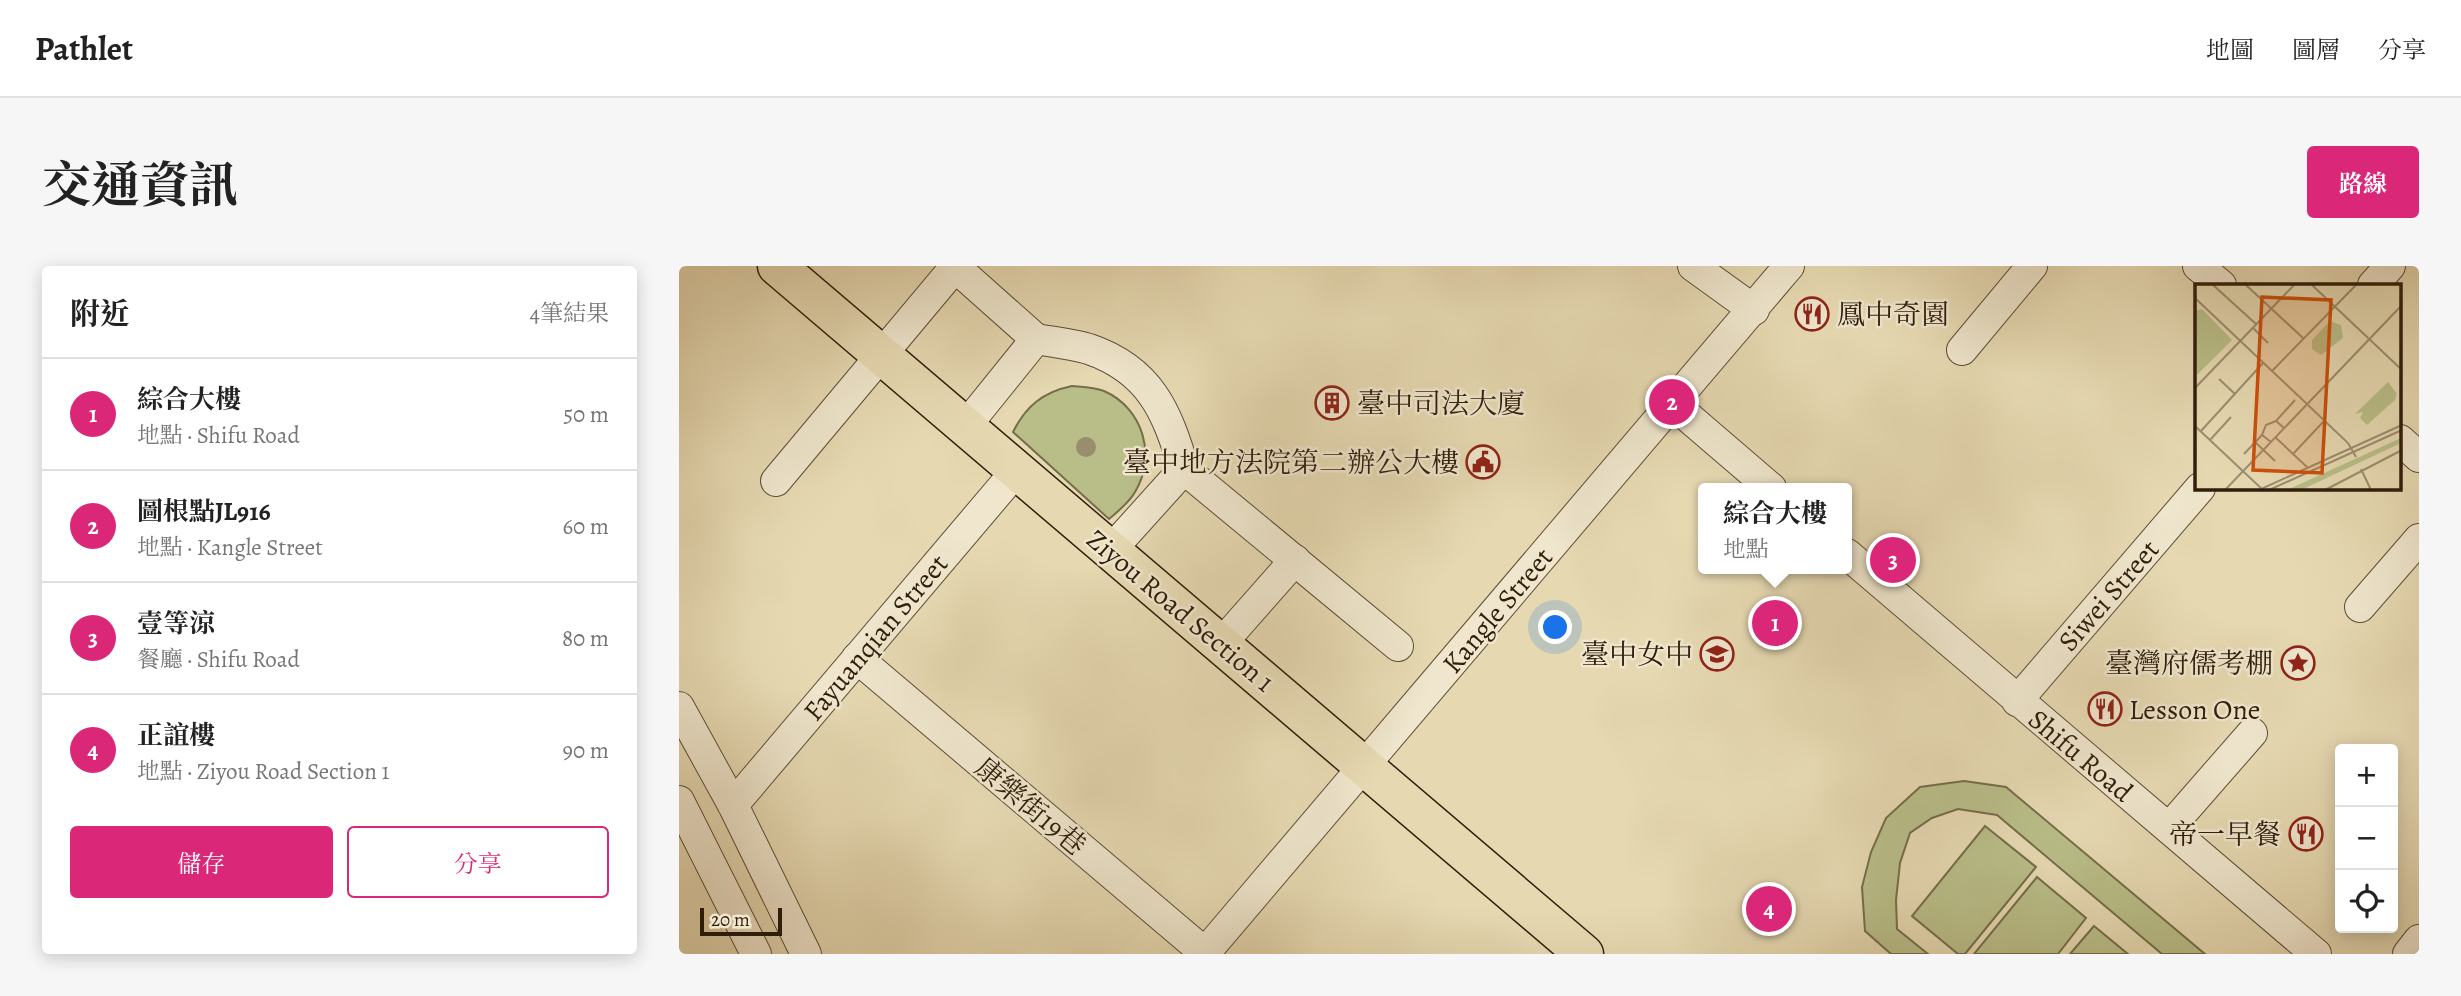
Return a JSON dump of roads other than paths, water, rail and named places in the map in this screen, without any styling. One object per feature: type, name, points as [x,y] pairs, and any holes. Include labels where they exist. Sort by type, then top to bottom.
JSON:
[{"type":"main road","name":"Ziyou Road Section 1","points":[[777,266],[1584,954]]},
{"type":"street","points":[[1693,266],[1754,310]]},
{"type":"street","name":"Kangle Street","points":[[1205,953],[1789,266]]},
{"type":"street","points":[[1962,350],[2032,266]]},
{"type":"street","points":[[2198,266],[2220,284]]},
{"type":"street","points":[[2374,284],[2390,266]]},
{"type":"street","points":[[776,481],[954,267],[1035,339],[1086,348],[1113,359],[1136,374],[1155,396],[1173,430],[1184,469],[1398,646]]},
{"type":"street","points":[[965,426],[1035,339]]},
{"type":"street","points":[[1673,404],[1765,483]]},
{"type":"street","points":[[2401,441],[2419,457]]},
{"type":"street","points":[[1111,550],[1184,469]]},
{"type":"street","name":"Fayuanqian Street","points":[[733,805],[1017,470]]},
{"type":"street","name":"Siwei Street","points":[[2017,701],[2198,490]]},
{"type":"street","points":[[2360,607],[2419,539]]},
{"type":"street","name":"Shifu Road","points":[[1852,558],[2316,954]]},
{"type":"street","points":[[1221,644],[1295,560]]},
{"type":"street","name":"康樂街19巷","points":[[857,658],[1205,953]]},
{"type":"street","points":[[679,707],[733,805],[806,954]]},
{"type":"street","points":[[2169,828],[2252,733]]},
{"type":"street","points":[[679,802],[756,954]]},
{"type":"street","points":[[2408,954],[2419,940]]},
{"type":"place","name":"鳳中奇園","points":[[1812,314]]},
{"type":"place","name":"圖根點JL916","points":[[1672,402]]},
{"type":"place","name":"臺中司法大廈","points":[[1332,403]]},
{"type":"place","name":"臺中地方法院第二辦公大樓","points":[[1483,462]]},
{"type":"place","name":"壹等涼","points":[[1893,560]]},
{"type":"place","name":"綜合大樓","points":[[1775,623]]},
{"type":"place","name":"臺中女中","points":[[1717,654]]},
{"type":"place","name":"臺灣府儒考棚","points":[[2298,663]]},
{"type":"place","name":"Lesson One","points":[[2105,709]]},
{"type":"place","name":"帝一早餐","points":[[2306,834]]},
{"type":"place","name":"正誼樓","points":[[1769,909]]}]
